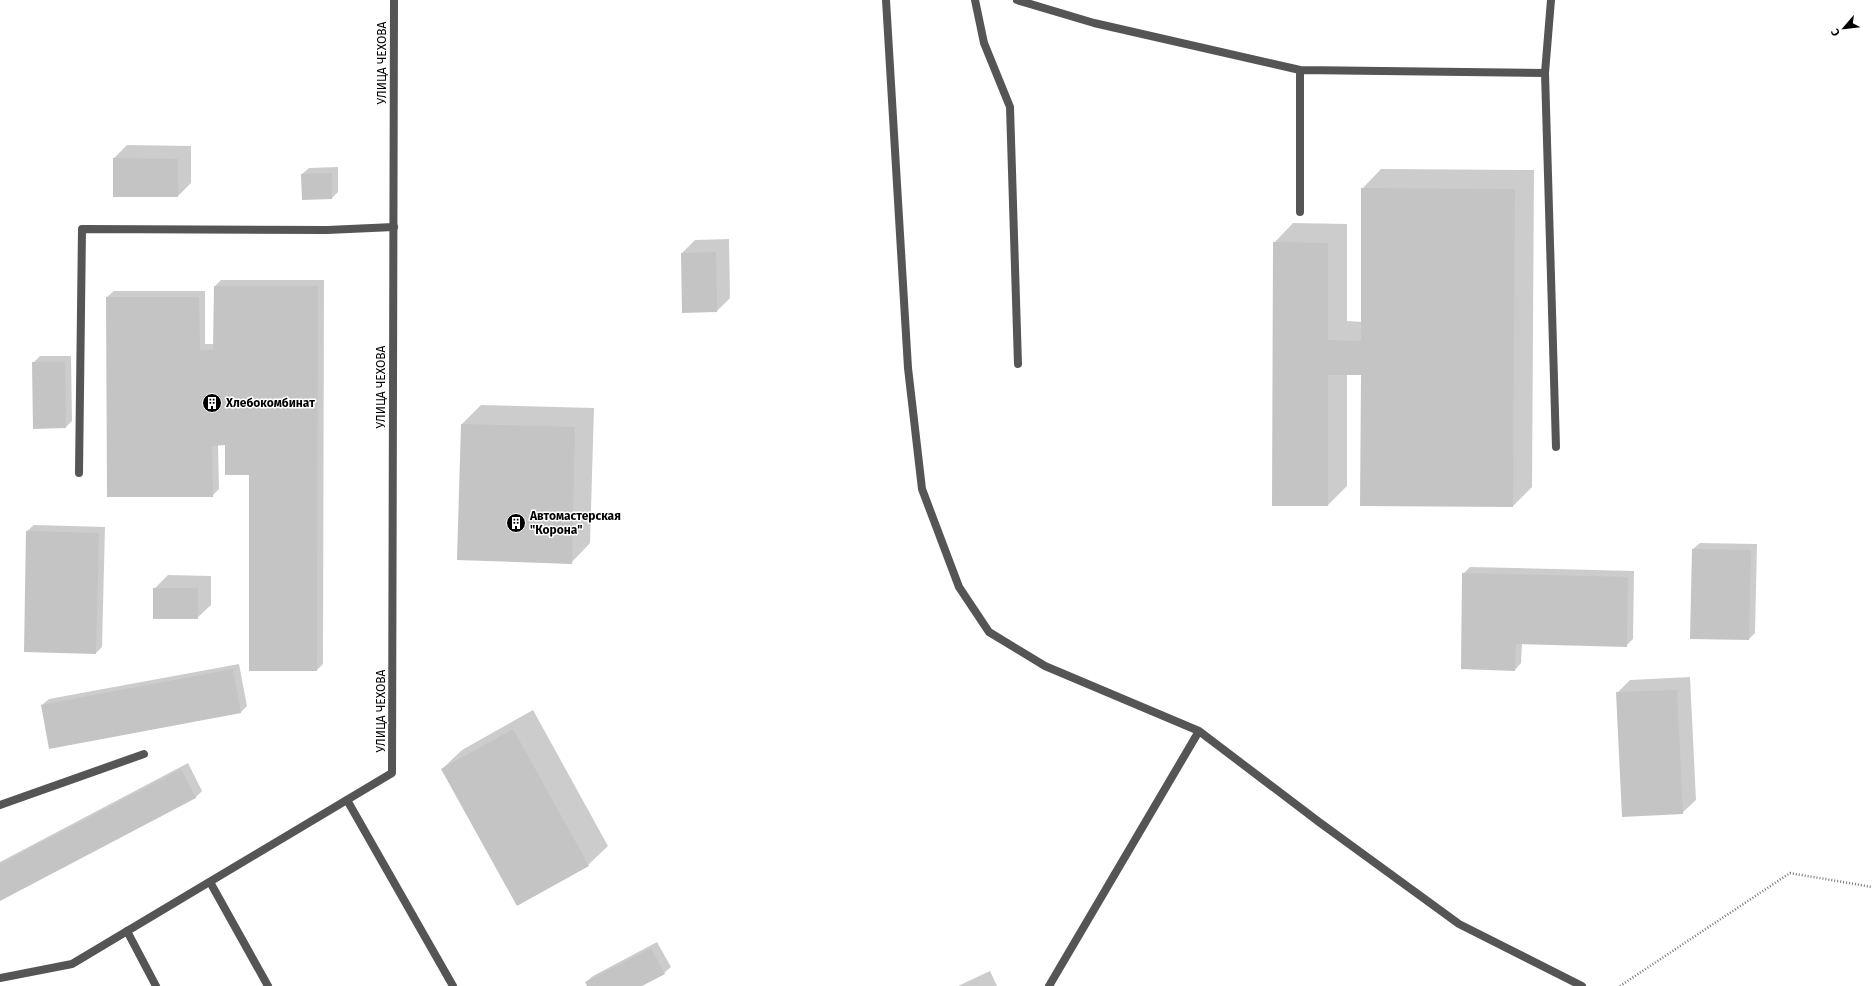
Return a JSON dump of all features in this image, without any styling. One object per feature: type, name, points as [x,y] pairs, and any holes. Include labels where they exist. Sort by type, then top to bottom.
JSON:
[{"type":"street","name":"УЛИЦА ЧЕХОВА","points":[[347,800],[392,773],[394,0]]},
{"type":"street","points":[[886,0],[908,368],[922,489],[959,587],[989,632],[1045,666],[1199,731],[1319,822],[1458,924],[1582,986]]},
{"type":"street","points":[[975,0],[984,43],[1010,107],[1018,364]]},
{"type":"street","points":[[1017,0],[1094,23],[1300,70],[1545,73]]},
{"type":"street","points":[[1551,0],[1545,73],[1556,447]]},
{"type":"street","points":[[1300,70],[1300,212]]},
{"type":"street","points":[[79,473],[82,229],[327,230],[394,227]]},
{"type":"street","points":[[1049,986],[1199,731]]},
{"type":"street","points":[[0,805],[144,754]]},
{"type":"street","points":[[0,978],[72,964],[347,800],[453,986]]},
{"type":"street","points":[[210,882],[268,986]]},
{"type":"street","points":[[126,932],[156,986]]},
{"type":"path","points":[[1620,986],[1790,873],[1872,887]]},
{"type":"building","points":[[113,158],[178,159],[178,197],[113,197]]},
{"type":"building","points":[[332,173],[332,199],[302,200],[301,174]]},
{"type":"building","points":[[1361,188],[1515,189],[1513,507],[1360,506],[1361,375],[1328,375],[1328,506],[1272,506],[1273,242],[1328,243],[1328,340],[1361,341]]},
{"type":"building","points":[[716,252],[717,312],[682,313],[681,253]]},
{"type":"building","name":"Хлебокомбинат","points":[[214,286],[318,286],[317,671],[249,671],[249,475],[225,475],[225,445],[212,446],[213,497],[107,497],[106,297],[199,297],[200,350],[213,350]]},
{"type":"building","points":[[32,362],[65,362],[66,428],[33,429]]},
{"type":"building","name":"Автомастерская \"Корона\"","points":[[461,424],[575,427],[572,564],[457,560]]},
{"type":"building","points":[[26,531],[99,533],[96,654],[24,652]]},
{"type":"building","points":[[1692,549],[1751,550],[1749,640],[1690,639]]},
{"type":"building","points":[[1462,573],[1628,577],[1627,647],[1516,644],[1515,671],[1461,669]]},
{"type":"building","points":[[153,588],[198,588],[198,619],[153,619]]},
{"type":"building","points":[[233,669],[241,713],[49,749],[41,705]]},
{"type":"building","points":[[1677,690],[1683,814],[1622,817],[1616,692]]},
{"type":"building","points":[[513,729],[589,866],[517,906],[441,769]]},
{"type":"building","points":[[181,769],[196,798],[0,901],[0,864]]},
{"type":"building","points":[[651,948],[665,974],[642,986],[587,986],[585,982]]},
{"type":"place","name":"Хлебокомбинат","points":[[212,403]]},
{"type":"place","name":"Автомастерская \"Корона\"","points":[[516,523]]}]
